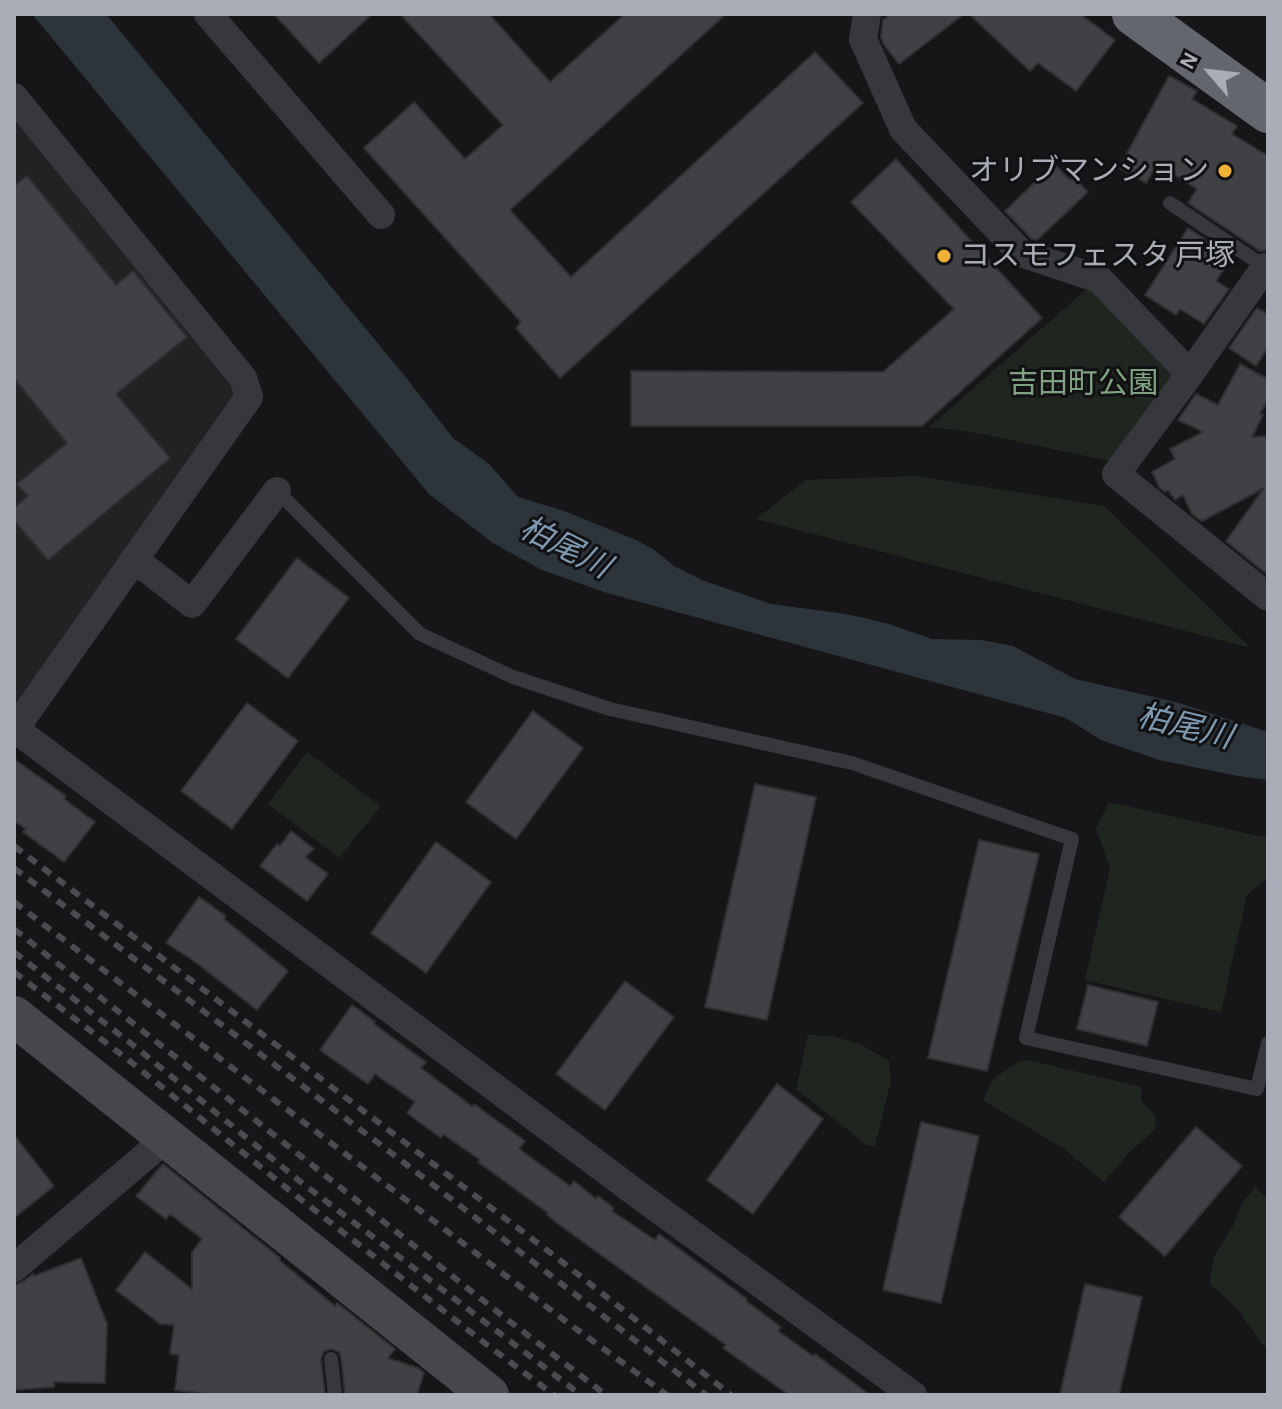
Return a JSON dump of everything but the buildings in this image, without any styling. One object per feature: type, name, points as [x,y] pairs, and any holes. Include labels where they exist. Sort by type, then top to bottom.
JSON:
[{"type":"highway","points":[[1134,14],[1268,111]]},
{"type":"street","points":[[208,14],[381,215]]},
{"type":"street","points":[[867,14],[863,39],[903,129],[1021,253],[1099,279],[1190,374]]},
{"type":"street","points":[[14,97],[243,378],[249,397],[15,729],[640,1196],[913,1395]]},
{"type":"street","points":[[1266,268],[1116,474],[1268,597]]},
{"type":"street","points":[[134,559],[192,604],[277,491]]},
{"type":"street","points":[[14,1016],[489,1395]]},
{"type":"street","points":[[14,1268],[168,1137]]},
{"type":"lane","points":[[1170,203],[1266,268]]},
{"type":"lane","points":[[277,491],[420,634],[513,677],[610,709],[852,763],[1072,839],[1026,1038],[1257,1089],[1268,1043]]},
{"type":"lane","points":[[331,1359],[335,1395]]},
{"type":"shaded area","points":[[14,112],[233,383],[234,395],[14,713]]},
{"type":"green space","name":"吉田町公園","points":[[1089,287],[1178,377],[1109,461],[987,435],[928,428]]},
{"type":"green space","points":[[917,476],[1104,506],[1251,648],[756,519],[806,480]]},
{"type":"green space","points":[[307,752],[381,806],[339,858],[268,804]]},
{"type":"green space","points":[[1109,802],[1268,838],[1268,878],[1247,895],[1221,1012],[1085,980],[1110,868],[1096,829]]},
{"type":"green space","points":[[808,1035],[832,1036],[860,1044],[889,1061],[891,1081],[875,1146],[867,1145],[796,1089]]},
{"type":"green space","points":[[1028,1060],[1142,1087],[1141,1101],[1156,1116],[1155,1129],[1104,1182],[1064,1149],[983,1100],[993,1079],[1016,1063]]},
{"type":"green space","points":[[1255,1187],[1268,1200],[1268,1349],[1237,1308],[1209,1283],[1215,1255],[1233,1226],[1241,1205]]},
{"type":"water","name":"柏尾川","points":[[32,14],[106,14],[453,438],[489,464],[518,497],[564,511],[636,540],[674,566],[702,580],[771,604],[846,614],[886,623],[932,639],[981,640],[1013,646],[1075,679],[1176,702],[1268,732],[1268,780],[1159,760],[1101,740],[1066,718],[607,593],[542,570],[493,543],[429,494]]},
{"type":"railway","points":[[14,846],[556,1257],[731,1395]]},
{"type":"railway","points":[[14,868],[706,1395]]},
{"type":"railway","points":[[14,902],[667,1395]]},
{"type":"railway","points":[[14,929],[606,1395]]},
{"type":"railway","points":[[14,952],[302,1183],[581,1395]]},
{"type":"railway","points":[[14,972],[554,1395]]},
{"type":"place","name":"オリブマンション","points":[[1225,171]]},
{"type":"place","name":"コスモフェスタ 戸塚","points":[[944,256]]}]
